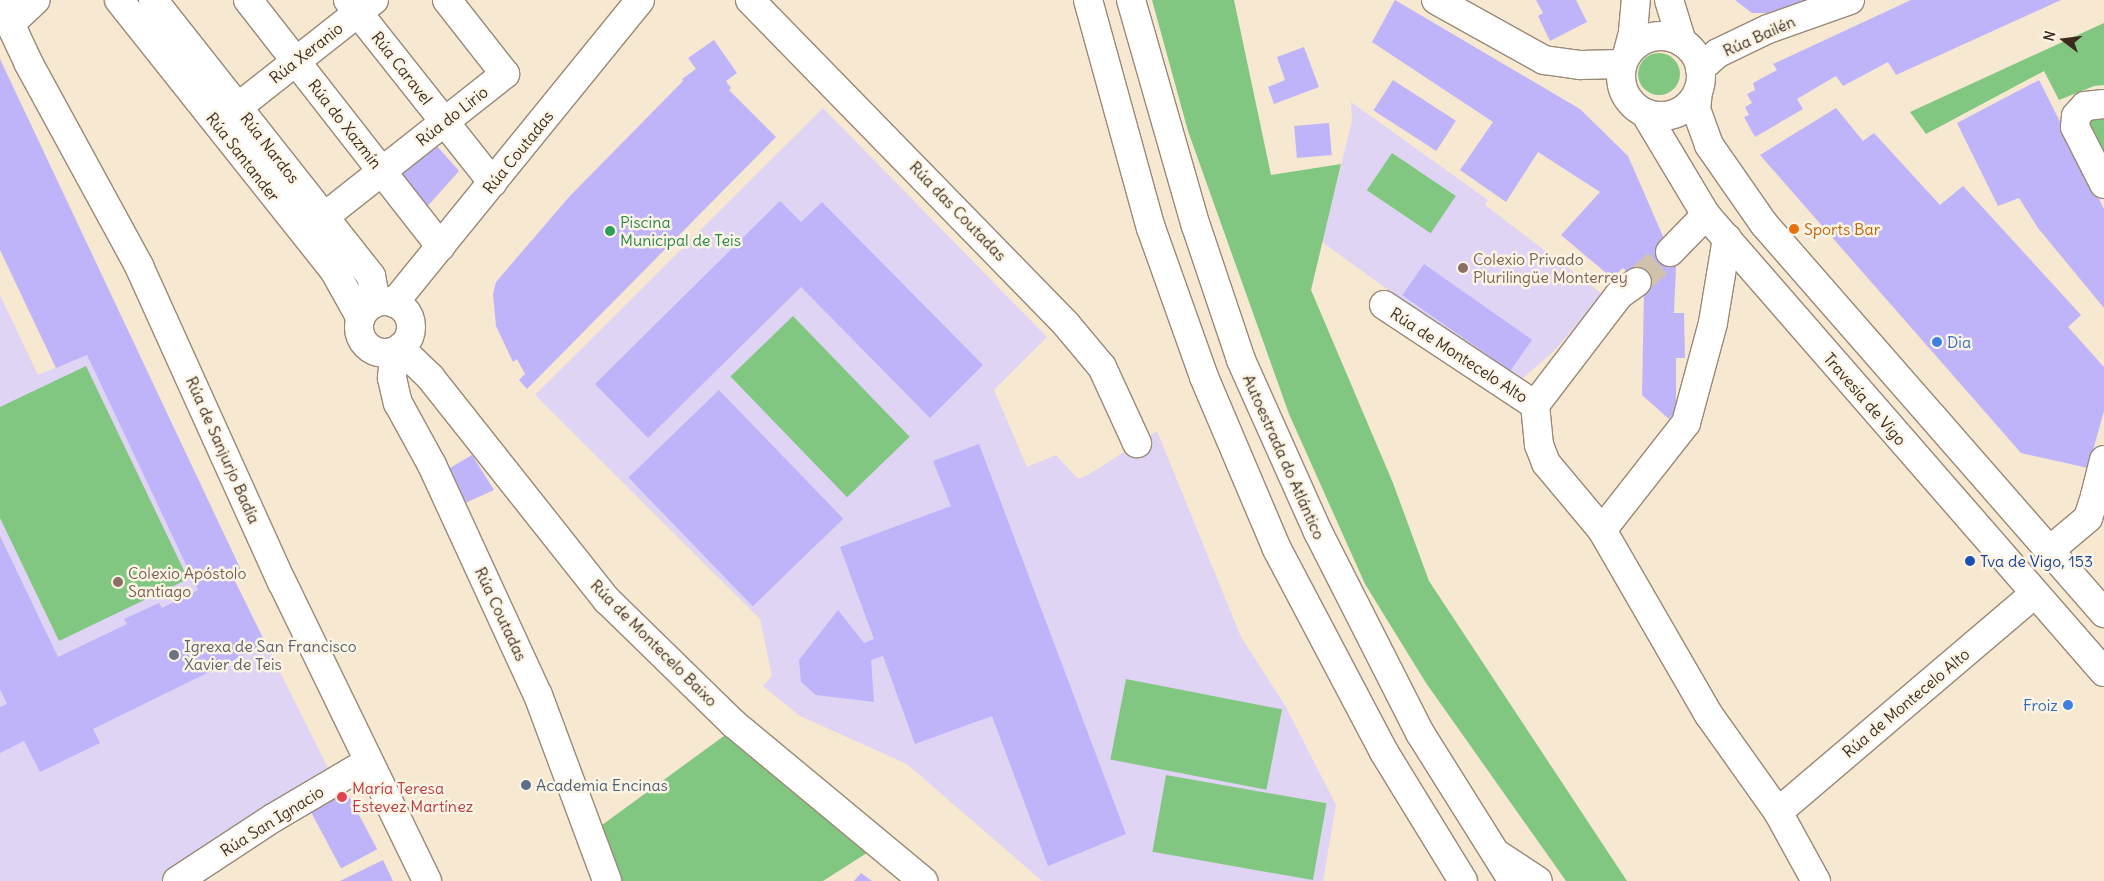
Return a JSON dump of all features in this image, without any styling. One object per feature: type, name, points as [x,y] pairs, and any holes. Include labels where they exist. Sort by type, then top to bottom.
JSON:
[{"type":"main road","name":"Rúa de Sanjurjo Badía","points":[[36,0],[5,13],[139,266],[368,762],[427,881]]},
{"type":"main road","name":"Rúa Santander","points":[[120,0],[335,272],[377,307]]},
{"type":"main road","name":"Rúa Nardos","points":[[153,0],[371,276],[377,307]]},
{"type":"main road","name":"Rúa do Xazmín","points":[[248,0],[441,247]]},
{"type":"main road","name":"Rúa do Lirio","points":[[324,217],[506,74],[447,0]]},
{"type":"main road","name":"Rúa Coutadas","points":[[377,307],[441,247],[640,0]]},
{"type":"main road","name":"Rúa das Coutadas","points":[[750,0],[1066,324],[1102,366],[1137,443]]},
{"type":"main road","points":[[1088,0],[1152,228],[1204,377],[1277,549],[1384,752],[1443,852],[1463,881]]},
{"type":"main road","name":"Autoestrada do Atlántico","points":[[1131,0],[1196,226],[1241,360],[1318,532],[1420,733],[1513,881]]},
{"type":"main road","points":[[1436,0],[1544,60],[1581,65],[1624,59],[1635,45],[1652,37],[1670,37],[1682,42],[1691,49],[1699,80],[1696,109],[1709,145],[1764,224],[2104,613]]},
{"type":"main road","points":[[1636,0],[1633,32],[1624,59],[1622,87],[1627,98],[1644,113],[1670,115],[1682,110],[1699,80]]},
{"type":"main road","points":[[1670,0],[1682,42]]},
{"type":"main road","name":"Rúa Bailén","points":[[1699,80],[1718,53],[1746,40],[1850,0]]},
{"type":"main road","name":"Rúa Xeranio","points":[[238,107],[296,61],[360,4]]},
{"type":"main road","name":"Rúa Caravel","points":[[360,4],[444,122],[493,183]]},
{"type":"main road","points":[[2104,104],[2085,106],[2076,116],[2074,127],[2104,184]]},
{"type":"main road","name":"Travesía de Vigo","points":[[1644,113],[1706,215],[2034,594],[2104,672]]},
{"type":"main road","points":[[1670,252],[1706,215]]},
{"type":"main road","points":[[1602,530],[1686,423],[1713,323],[1727,238]]},
{"type":"main road","name":"Rúa de Montecelo Alto","points":[[1637,282],[1620,295],[1535,405],[1539,445],[1546,463],[1602,530],[1709,715],[1778,812],[1816,881]]},
{"type":"main road","name":"Rúa de Montecelo Alto","points":[[1384,305],[1535,405]]},
{"type":"main road","points":[[377,307],[403,308],[411,324],[410,334],[397,350],[377,352],[366,347],[358,326],[377,307]]},
{"type":"main road","name":"Rúa Coutadas","points":[[397,350],[392,378],[398,403],[432,465],[538,695],[607,881]]},
{"type":"main road","name":"Rúa de Montecelo Baixo","points":[[397,350],[430,378],[607,600],[734,724],[924,881]]},
{"type":"main road","points":[[2049,550],[2088,518],[2099,497],[2104,460]]},
{"type":"main road","name":"Rúa de Montecelo Alto","points":[[1778,812],[2034,594]]},
{"type":"main road","name":"Rúa San Ignacio","points":[[177,881],[273,818],[368,762]]},
{"type":"main road","points":[[1443,852],[1456,881]]},
{"type":"main road","points":[[1494,852],[1538,881]]},
{"type":"shaded area","name":"Colexio Privado Plurilingüe Monterrey","points":[[1351,102],[1488,200],[1485,205],[1602,294],[1554,351],[1517,383],[1322,242],[1352,121]]},
{"type":"shaded area","points":[[823,108],[1047,337],[994,390],[1027,467],[1056,455],[1078,479],[1088,475],[1157,431],[1241,637],[1286,707],[1336,805],[1323,881],[1042,881],[907,764],[800,716],[763,686],[772,676],[760,619],[535,395]]},
{"type":"shaded area","name":"Colexio Apóstolo Santiago","points":[[0,295],[38,375],[130,335],[241,570],[232,576],[331,774],[162,881],[0,881]]},
{"type":"green space","points":[[1152,0],[1234,0],[1271,175],[1341,164],[1311,290],[1393,483],[1429,581],[1627,881],[1566,881],[1426,683],[1365,584],[1289,414],[1188,131]]},
{"type":"green space","points":[[2104,23],[2104,85],[2094,86],[2059,100],[2044,71],[1926,134],[1910,112]]},
{"type":"green space","points":[[1663,53],[1671,56],[1677,62],[1680,74],[1677,86],[1671,92],[1655,95],[1647,92],[1641,86],[1638,70],[1641,62],[1647,56]]},
{"type":"green space","points":[[2104,113],[2104,168],[2084,130],[2087,118]]},
{"type":"green space","points":[[1392,153],[1456,196],[1431,233],[1367,190]]},
{"type":"green space","points":[[793,316],[910,437],[847,497],[730,376]]},
{"type":"green space","points":[[86,366],[188,579],[59,641],[0,518],[0,407]]},
{"type":"green space","points":[[1126,679],[1282,709],[1266,790],[1110,759]]},
{"type":"green space","points":[[728,733],[870,851],[823,881],[622,881],[602,825]]},
{"type":"green space","points":[[1166,775],[1327,803],[1313,880],[1152,852]]},
{"type":"building","points":[[1395,0],[1580,109],[1628,156],[1676,266],[1674,313],[1684,313],[1685,358],[1676,358],[1676,410],[1669,419],[1642,395],[1644,289],[1623,268],[1612,278],[1561,235],[1600,192],[1538,152],[1506,202],[1460,170],[1493,122],[1372,42]]},
{"type":"building","points":[[1536,0],[1576,0],[1587,22],[1550,41],[1538,16],[1543,13]]},
{"type":"building","points":[[1735,0],[1808,0],[1780,13],[1752,13]]},
{"type":"building","points":[[1911,0],[2061,0],[1896,75],[1888,62],[1843,86],[1836,76],[1797,99],[1803,109],[1755,137],[1744,117],[1749,115],[1745,107],[1752,103],[1747,94],[1755,90],[1753,83],[1777,70],[1773,64]]},
{"type":"building","name":"Piscina Municipal de Teis","points":[[714,40],[737,73],[726,81],[731,88],[729,90],[776,137],[527,389],[519,380],[525,374],[517,359],[513,362],[496,326],[493,294],[496,282],[569,197],[683,81],[682,79],[696,69],[688,58]]},
{"type":"building","points":[[1304,47],[1319,87],[1274,104],[1268,87],[1285,80],[1277,57]]},
{"type":"building","points":[[0,59],[241,570],[232,575],[266,644],[93,729],[100,743],[40,772],[24,741],[0,753],[0,707],[7,704],[0,689],[0,536],[58,657],[127,624],[124,619],[159,603],[162,608],[198,590],[87,355],[56,368],[0,250]]},
{"type":"building","points":[[1393,80],[1456,121],[1436,151],[1373,110]]},
{"type":"building","points":[[2039,80],[2104,209],[2104,308],[2038,228],[2019,198],[1998,206],[1957,123]]},
{"type":"building","points":[[1836,108],[1863,141],[1874,133],[1940,205],[1963,186],[2081,315],[2068,327],[2104,367],[2104,411],[2088,468],[2021,453],[1760,155]]},
{"type":"building","points":[[1329,123],[1332,155],[1297,158],[1294,126]]},
{"type":"building","points":[[436,145],[459,171],[426,208],[397,177]]},
{"type":"building","points":[[780,201],[801,222],[822,202],[983,365],[930,418],[801,287],[648,438],[595,384]]},
{"type":"building","points":[[1424,264],[1532,340],[1510,371],[1402,295]]},
{"type":"building","points":[[719,390],[843,519],[753,606],[628,478]]},
{"type":"building","points":[[979,444],[1126,834],[1048,866],[992,716],[915,744],[883,656],[871,660],[874,702],[816,695],[801,682],[799,660],[838,610],[864,643],[874,639],[840,547],[951,506],[933,461]]},
{"type":"building","points":[[472,455],[494,490],[463,504],[448,469]]},
{"type":"building","points":[[342,783],[377,849],[341,868],[306,802]]},
{"type":"building","points":[[383,860],[393,881],[340,881]]},
{"type":"building","points":[[861,873],[872,881],[854,881]]},
{"type":"tunnel","points":[[1637,282],[1670,252]]},
{"type":"place","name":"Sports Bar","points":[[1794,229]]},
{"type":"place","name":"Piscina Municipal de Teis","points":[[610,231]]},
{"type":"place","name":"Colexio Privado Plurilingüe Monterrey","points":[[1463,268]]},
{"type":"place","name":"Dia","points":[[1937,342]]},
{"type":"place","name":"Tva de Vigo, 153","points":[[1970,561]]},
{"type":"place","name":"Colexio Apóstolo Santiago","points":[[118,582]]},
{"type":"place","name":"Igrexa de San Francisco Xavier de Teis","points":[[174,655]]},
{"type":"place","name":"Froiz","points":[[2068,705]]},
{"type":"place","name":"Academia Encinas","points":[[526,785]]},
{"type":"place","name":"María Teresa Estevez Martínez","points":[[342,797]]}]
